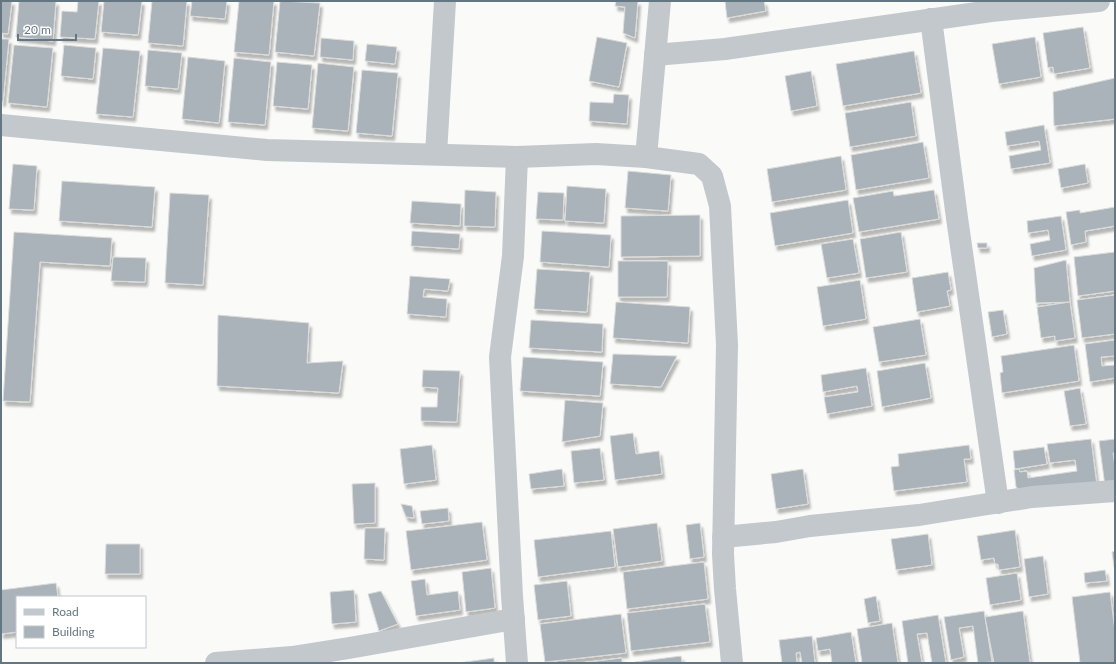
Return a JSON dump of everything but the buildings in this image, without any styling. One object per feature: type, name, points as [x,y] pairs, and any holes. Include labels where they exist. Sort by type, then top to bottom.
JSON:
[{"type":"street","points":[[436,154],[445,1]]},
{"type":"street","points":[[646,157],[660,1]]},
{"type":"street","points":[[655,55],[725,49],[991,11],[1099,1]]},
{"type":"street","points":[[931,19],[957,218],[998,503]]},
{"type":"street","points":[[1,125],[267,150],[517,157],[596,154],[646,157],[699,164],[712,176],[720,206],[727,345],[723,537],[725,589],[732,663]]},
{"type":"street","points":[[517,157],[513,256],[500,357],[517,663]]},
{"type":"street","points":[[723,537],[776,532],[810,526],[919,515],[1032,497],[1115,491]]},
{"type":"street","points":[[216,663],[292,657],[320,653],[514,619]]}]
